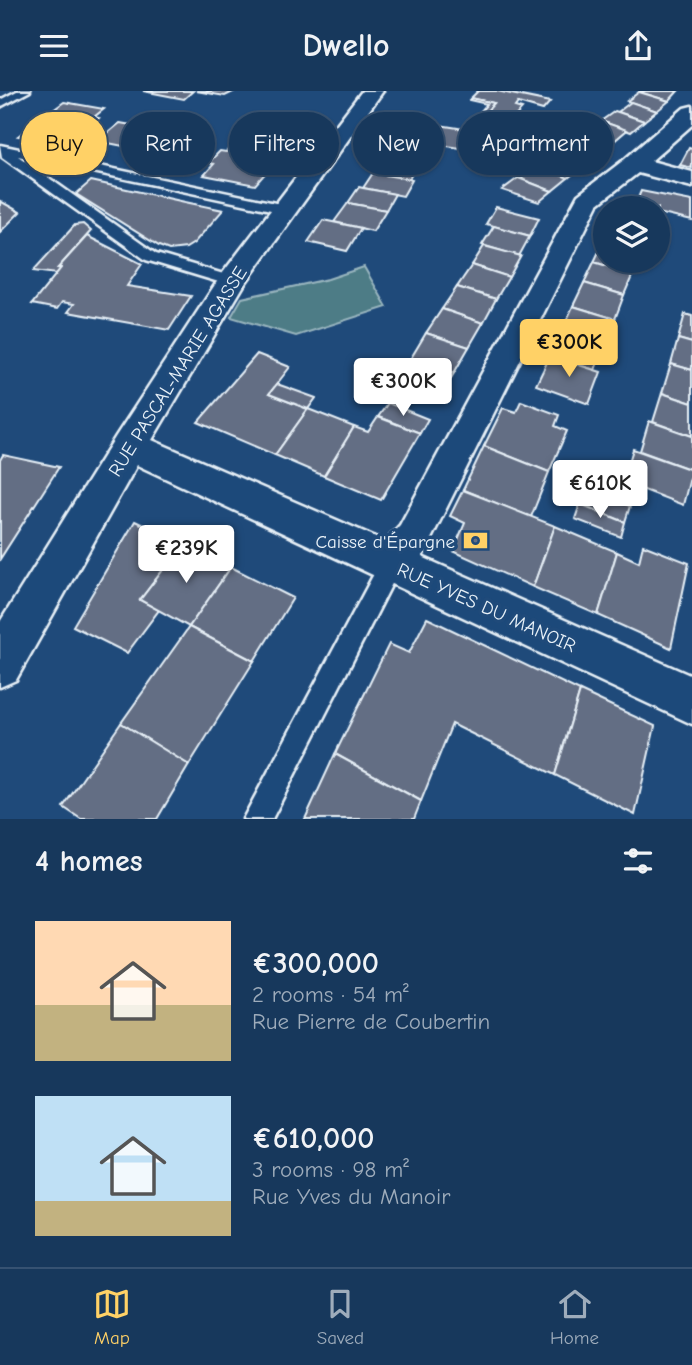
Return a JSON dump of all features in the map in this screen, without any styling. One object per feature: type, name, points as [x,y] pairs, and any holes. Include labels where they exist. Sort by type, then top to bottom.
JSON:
[{"type":"street","name":"RUE PASCAL-MARIE AGASSE","points":[[0,664],[129,446],[232,281],[373,91]]},
{"type":"street","points":[[391,564],[414,537],[587,200],[634,164],[692,113]]},
{"type":"street","points":[[634,164],[692,180]]},
{"type":"street","name":"RUE YVES DU MANOIR","points":[[129,446],[446,586],[692,700]]},
{"type":"lane","points":[[0,104],[25,91]]},
{"type":"lane","points":[[0,149],[285,209]]},
{"type":"lane","points":[[0,149],[150,257],[232,281]]},
{"type":"lane","points":[[257,819],[391,564]]},
{"type":"green space","points":[[364,267],[387,307],[296,336],[231,317],[242,298],[328,279]]},
{"type":"building","points":[[143,91],[193,91],[184,99]]},
{"type":"building","points":[[196,91],[235,91],[225,96]]},
{"type":"building","points":[[478,91],[497,91],[550,102],[543,110],[518,103],[515,107],[522,109],[519,112],[486,112],[494,103],[471,98]]},
{"type":"building","points":[[640,91],[678,91],[669,101],[639,92]]},
{"type":"building","points":[[639,92],[669,101],[657,111],[627,101]]},
{"type":"building","points":[[471,98],[494,103],[486,112],[480,112],[487,104],[469,100]]},
{"type":"building","points":[[64,102],[104,109],[100,112],[50,112]]},
{"type":"building","points":[[631,102],[657,111],[644,121],[618,112]]},
{"type":"building","points":[[613,112],[644,121],[631,132],[613,125]]},
{"type":"building","points":[[121,123],[121,146],[107,143],[107,134]]},
{"type":"building","points":[[613,125],[627,130],[613,142]]},
{"type":"building","points":[[444,126],[458,128],[458,148],[444,146]]},
{"type":"building","points":[[689,148],[692,149],[692,168],[680,165]]},
{"type":"building","points":[[229,149],[229,175],[264,175],[255,185],[204,175],[215,175],[215,156],[220,151],[226,152]]},
{"type":"building","points":[[372,175],[412,180],[403,196],[363,188]]},
{"type":"building","points":[[385,175],[411,175],[409,179]]},
{"type":"building","points":[[526,175],[560,175],[568,178],[552,191],[521,179]]},
{"type":"building","points":[[518,178],[552,191],[539,202],[502,190]]},
{"type":"building","points":[[91,181],[223,210],[194,243],[186,248],[169,250],[76,194]]},
{"type":"building","points":[[359,187],[395,194],[386,210],[348,203]]},
{"type":"building","points":[[641,191],[666,196],[639,196]]},
{"type":"building","points":[[670,197],[692,201],[692,221],[670,216]]},
{"type":"building","points":[[0,201],[20,212],[0,232]]},
{"type":"building","points":[[348,203],[386,210],[373,231],[334,222]]},
{"type":"building","points":[[496,207],[539,218],[530,236],[486,224]]},
{"type":"building","points":[[323,220],[361,228],[347,251],[308,242]]},
{"type":"building","points":[[83,224],[91,231],[58,268],[61,268],[57,274],[33,271],[75,225]]},
{"type":"building","points":[[494,226],[530,236],[519,256],[482,245]]},
{"type":"building","points":[[87,236],[142,264],[127,286],[191,296],[169,330],[68,312],[74,304],[62,302],[57,309],[32,304],[61,268],[58,268]]},
{"type":"building","points":[[484,246],[521,256],[509,277],[472,265]]},
{"type":"building","points":[[593,264],[593,273],[633,274],[624,295],[584,283]]},
{"type":"building","points":[[472,265],[509,277],[496,299],[457,287]]},
{"type":"building","points":[[584,283],[624,295],[615,319],[573,306]]},
{"type":"building","points":[[457,287],[496,299],[483,323],[442,309]]},
{"type":"building","points":[[573,306],[615,319],[605,343],[563,329]]},
{"type":"building","points":[[442,309],[483,323],[469,347],[426,333]]},
{"type":"building","points":[[685,314],[692,316],[692,343],[678,339]]},
{"type":"building","points":[[563,329],[605,343],[595,370],[550,356]]},
{"type":"building","points":[[426,333],[469,347],[454,373],[411,358]]},
{"type":"building","points":[[678,339],[692,343],[692,370],[671,364]]},
{"type":"building","points":[[257,354],[290,367],[269,394],[308,409],[275,455],[198,422]]},
{"type":"building","points":[[550,356],[601,372],[589,404],[536,385]]},
{"type":"building","points":[[411,358],[454,373],[438,401],[393,385]]},
{"type":"building","points":[[671,364],[692,370],[692,403],[662,393]]},
{"type":"building","points":[[277,384],[316,398],[308,409],[269,394]]},
{"type":"building","points":[[662,393],[692,403],[692,436],[653,422]]},
{"type":"building","points":[[521,401],[559,415],[555,426],[567,431],[549,472],[484,446],[503,408],[516,412]]},
{"type":"building","points":[[388,403],[428,419],[420,433],[378,417]]},
{"type":"building","points":[[308,409],[354,427],[324,476],[275,455]]},
{"type":"building","points":[[378,417],[420,433],[381,500],[324,476],[354,427],[368,432]]},
{"type":"building","points":[[649,421],[692,436],[692,470],[640,451]]},
{"type":"building","points":[[484,446],[549,472],[531,517],[463,490]]},
{"type":"building","points":[[633,449],[692,470],[683,505],[623,482]]},
{"type":"building","points":[[3,455],[59,467],[0,559],[0,460]]},
{"type":"building","points":[[463,490],[555,526],[533,587],[453,551],[465,523],[450,516]]},
{"type":"building","points":[[592,491],[630,506],[625,522],[586,506]]},
{"type":"building","points":[[580,504],[625,522],[621,537],[575,519]]},
{"type":"building","points":[[135,521],[183,544],[140,600],[159,610],[127,653],[73,626]]},
{"type":"building","points":[[555,526],[617,552],[598,615],[533,587]]},
{"type":"building","points":[[183,544],[231,567],[189,627],[140,600]]},
{"type":"building","points":[[643,545],[689,563],[671,648],[598,615],[617,552],[639,562]]},
{"type":"building","points":[[231,567],[293,598],[254,661],[189,627]]},
{"type":"building","points":[[427,618],[580,691],[555,775],[452,724],[421,801],[335,754],[389,644],[409,653]]},
{"type":"building","points":[[189,627],[254,661],[189,765],[121,723]]},
{"type":"building","points":[[580,691],[655,726],[635,815],[555,775]]},
{"type":"building","points":[[121,723],[189,765],[157,819],[81,819],[63,807]]},
{"type":"building","points":[[335,754],[421,801],[414,819],[305,819]]},
{"type":"place","name":"Caisse d'Épargne","points":[[475,541]]}]
